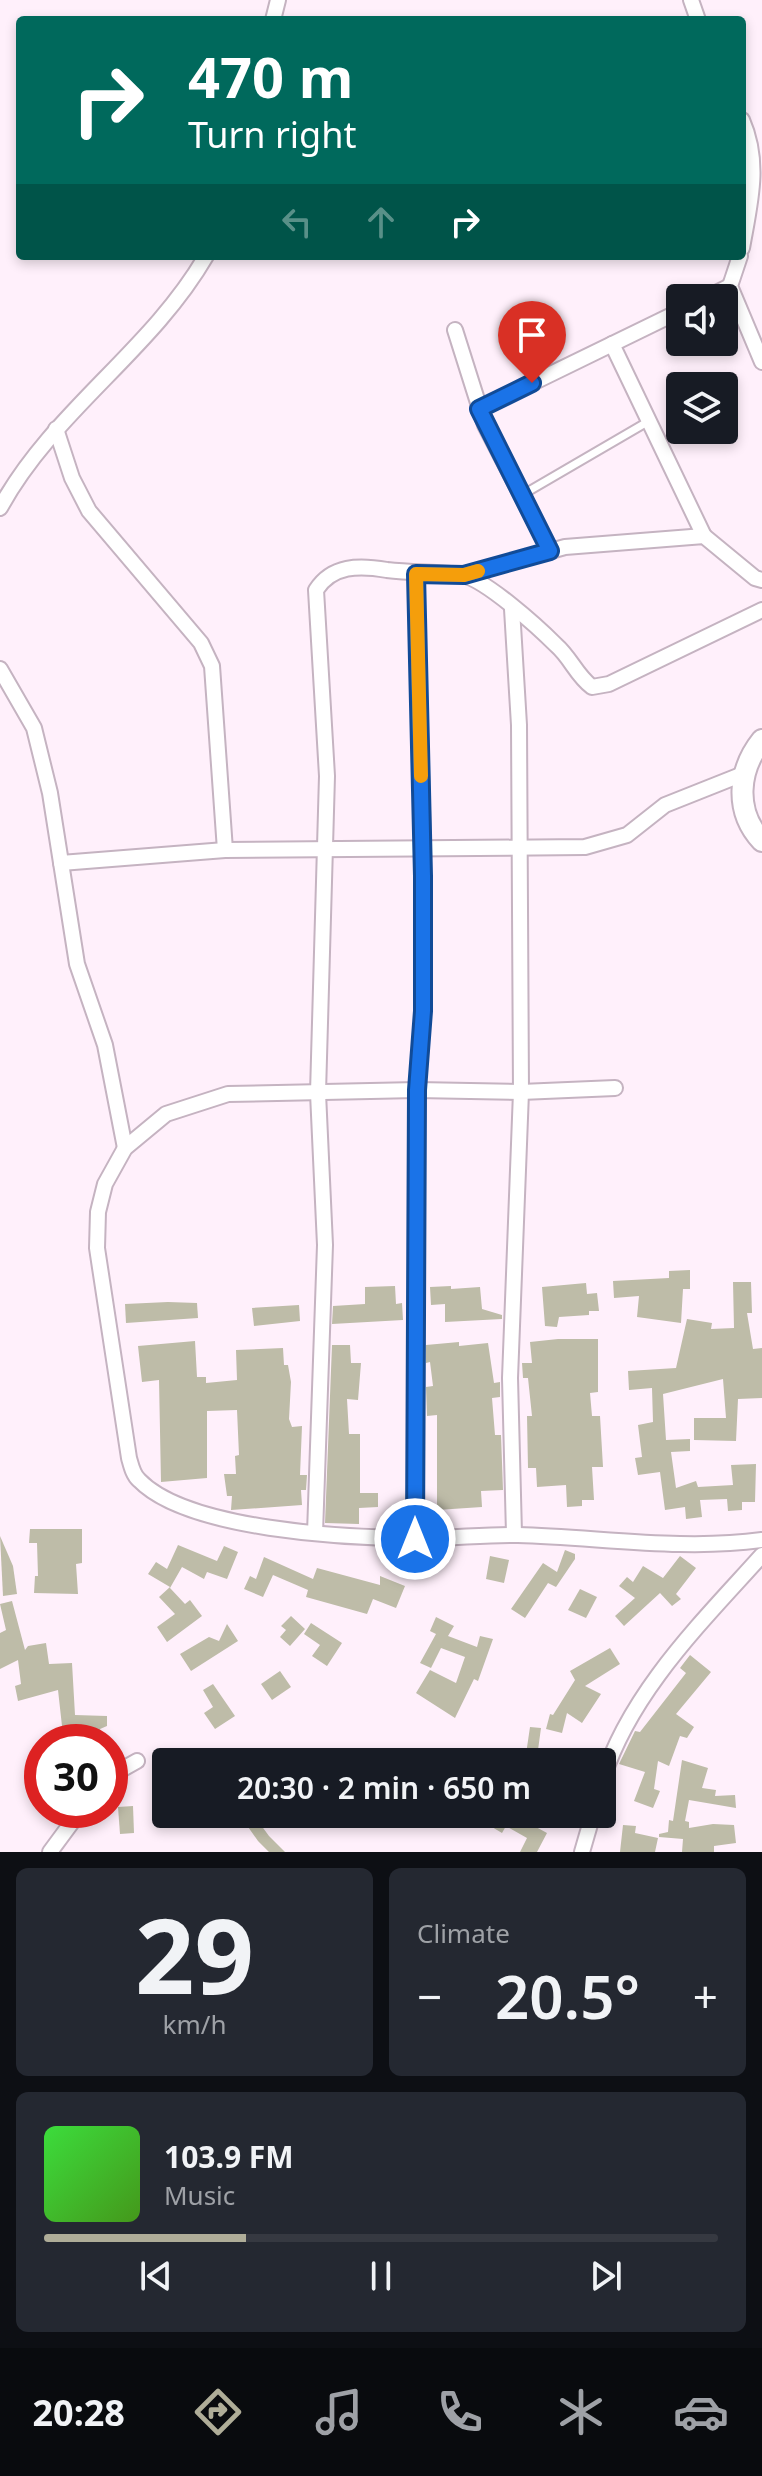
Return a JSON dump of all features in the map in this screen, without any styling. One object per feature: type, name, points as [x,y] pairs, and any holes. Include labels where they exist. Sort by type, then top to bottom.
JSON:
[{"type":"street","points":[[746,129],[753,146],[754,170],[746,222]]},
{"type":"street","points":[[0,508],[17,477],[56,429],[188,288],[204,260]]},
{"type":"street","points":[[731,284],[739,260]]},
{"type":"street","points":[[738,305],[762,362]]},
{"type":"street","points":[[479,409],[666,318]]},
{"type":"street","points":[[455,330],[479,409],[550,551]]},
{"type":"street","points":[[612,344],[704,536],[755,578],[762,580]]},
{"type":"street","points":[[56,429],[72,478],[89,511],[201,643],[212,666],[225,850]]},
{"type":"street","points":[[315,1533],[325,1245],[318,1093],[327,776],[316,590],[325,576],[339,569],[372,567],[416,574],[464,575],[550,551],[704,536]]},
{"type":"street","points":[[415,1539],[417,1090],[423,1011],[423,849],[416,574]]},
{"type":"street","points":[[464,575],[495,594],[559,647],[577,676],[592,687],[609,684],[762,610]]},
{"type":"street","points":[[512,609],[519,725],[521,1092],[510,1378],[514,1534]]},
{"type":"street","points":[[0,669],[34,728],[50,793],[77,964],[105,1045],[125,1148]]},
{"type":"street","points":[[762,740],[748,759],[743,774],[743,802],[753,831],[762,841]]},
{"type":"street","points":[[61,863],[225,850],[519,850],[606,844],[627,835],[665,805],[743,774]]},
{"type":"street","points":[[615,1088],[521,1092],[417,1090],[228,1094],[166,1114],[125,1148],[105,1184],[98,1212],[97,1248],[129,1458],[136,1478],[159,1496],[224,1519],[315,1533],[415,1539],[514,1534],[685,1542],[762,1540]]},
{"type":"street","points":[[612,1748],[634,1708],[700,1623],[762,1555]]},
{"type":"street","points":[[128,1766],[137,1761]]},
{"type":"street","points":[[50,1852],[68,1828]]},
{"type":"street","points":[[582,1852],[589,1828]]},
{"type":"lane","points":[[522,495],[649,421]]},
{"type":"building","points":[[690,1270],[690,1289],[683,1289],[681,1323],[637,1317],[639,1296],[614,1298],[613,1281],[669,1278],[669,1271]]},
{"type":"building","points":[[733,1282],[751,1282],[752,1313],[747,1313],[753,1349],[762,1348],[762,1398],[738,1399],[736,1441],[694,1440],[694,1418],[726,1418],[723,1379],[663,1394],[666,1440],[690,1439],[690,1451],[671,1452],[676,1488],[696,1481],[698,1487],[733,1485],[731,1465],[756,1464],[755,1502],[742,1502],[742,1510],[728,1511],[727,1499],[700,1500],[702,1517],[686,1519],[685,1507],[665,1510],[660,1472],[638,1475],[635,1458],[642,1457],[638,1425],[653,1422],[652,1388],[629,1390],[628,1371],[676,1368],[687,1319],[712,1323],[711,1329],[734,1328]]},
{"type":"building","points":[[586,1283],[587,1294],[597,1293],[599,1311],[589,1311],[589,1315],[559,1317],[557,1327],[545,1326],[542,1287]]},
{"type":"building","points":[[395,1286],[396,1304],[402,1303],[403,1320],[332,1324],[333,1306],[365,1304],[365,1287]]},
{"type":"building","points":[[451,1286],[451,1289],[480,1287],[482,1309],[502,1315],[502,1319],[445,1322],[445,1304],[431,1305],[430,1287]]},
{"type":"building","points":[[197,1303],[198,1318],[126,1323],[125,1304]]},
{"type":"building","points":[[299,1305],[300,1321],[254,1326],[252,1308]]},
{"type":"building","points":[[598,1339],[598,1392],[590,1393],[592,1416],[600,1416],[603,1467],[592,1467],[594,1500],[582,1500],[582,1506],[567,1507],[566,1485],[537,1487],[536,1468],[528,1468],[527,1416],[532,1416],[528,1378],[523,1378],[522,1363],[532,1363],[530,1342]]},
{"type":"building","points":[[195,1341],[197,1377],[206,1377],[206,1383],[237,1380],[236,1350],[283,1348],[284,1365],[288,1365],[291,1382],[289,1419],[292,1427],[302,1426],[300,1475],[307,1475],[306,1490],[301,1490],[302,1505],[231,1510],[232,1496],[227,1496],[224,1474],[236,1474],[235,1456],[239,1455],[237,1410],[207,1411],[207,1478],[161,1482],[159,1380],[142,1382],[138,1346]]},
{"type":"building","points":[[459,1342],[459,1346],[488,1343],[494,1383],[500,1382],[500,1397],[492,1398],[495,1435],[501,1435],[503,1490],[481,1491],[482,1507],[437,1510],[437,1415],[427,1416],[426,1387],[433,1386],[430,1362],[426,1363],[426,1345]]},
{"type":"building","points":[[332,1345],[350,1345],[351,1363],[361,1363],[358,1400],[347,1399],[349,1434],[360,1434],[360,1493],[378,1493],[378,1507],[359,1508],[359,1524],[325,1523]]},
{"type":"building","points":[[30,1529],[82,1529],[82,1563],[76,1564],[78,1594],[34,1593],[35,1576],[38,1576],[37,1543],[29,1543]]},
{"type":"building","points":[[0,1536],[13,1566],[17,1594],[3,1596]]},
{"type":"building","points":[[178,1545],[217,1561],[224,1546],[238,1552],[227,1579],[207,1572],[204,1579],[182,1567],[170,1588],[185,1604],[190,1600],[202,1616],[167,1642],[157,1627],[175,1614],[159,1597],[170,1587],[148,1574],[156,1562],[167,1569]]},
{"type":"building","points":[[565,1550],[575,1554],[575,1559],[556,1587],[548,1583],[525,1618],[511,1609],[543,1563],[557,1572]]},
{"type":"building","points":[[490,1556],[509,1560],[504,1583],[486,1579]]},
{"type":"building","points":[[680,1556],[696,1568],[676,1594],[681,1599],[672,1606],[660,1593],[624,1626],[615,1616],[635,1598],[619,1586],[627,1577],[633,1582],[643,1566],[663,1578]]},
{"type":"building","points":[[264,1557],[313,1579],[317,1568],[380,1585],[380,1576],[405,1586],[396,1608],[373,1599],[367,1614],[306,1597],[308,1590],[273,1575],[263,1597],[244,1589],[250,1576],[256,1579]]},
{"type":"building","points":[[580,1589],[597,1597],[586,1618],[568,1610]]},
{"type":"building","points":[[12,1601],[25,1650],[28,1646],[46,1643],[49,1664],[72,1663],[75,1715],[107,1716],[107,1724],[62,1724],[58,1690],[18,1701],[15,1686],[21,1684],[18,1660],[0,1669],[0,1633],[6,1630],[0,1604]]},
{"type":"building","points":[[291,1616],[305,1629],[290,1646],[280,1637],[286,1630],[281,1626]]},
{"type":"building","points":[[436,1617],[454,1626],[448,1636],[477,1647],[480,1636],[493,1639],[478,1681],[474,1679],[455,1718],[416,1693],[430,1670],[456,1683],[465,1657],[441,1648],[431,1668],[420,1663],[436,1634],[430,1631]]},
{"type":"building","points":[[311,1623],[342,1643],[327,1666],[312,1656],[320,1645],[304,1634]]},
{"type":"building","points":[[227,1624],[238,1641],[191,1671],[180,1654],[209,1637],[219,1641]]},
{"type":"building","points":[[610,1648],[620,1664],[585,1686],[601,1694],[582,1723],[567,1713],[562,1733],[546,1729],[550,1714],[553,1715],[575,1680],[570,1671]]},
{"type":"building","points":[[690,1655],[711,1672],[676,1714],[694,1727],[687,1738],[680,1736],[669,1766],[658,1761],[654,1789],[660,1791],[653,1808],[634,1801],[645,1772],[619,1764],[635,1731],[640,1732],[686,1673],[680,1668]]},
{"type":"building","points":[[280,1671],[291,1687],[272,1700],[261,1684]]},
{"type":"building","points":[[213,1684],[235,1716],[215,1729],[204,1713],[213,1707],[203,1690]]},
{"type":"building","points":[[530,1727],[541,1728],[538,1748],[527,1748]]},
{"type":"building","points":[[682,1760],[708,1768],[702,1788],[716,1790],[715,1796],[735,1795],[736,1808],[689,1800],[685,1821],[689,1822],[689,1828],[734,1825],[736,1843],[714,1846],[714,1852],[682,1852],[683,1839],[659,1837],[659,1834],[668,1832],[669,1820],[673,1821]]},
{"type":"building","points":[[128,1806],[133,1806],[134,1833],[120,1834],[120,1828],[128,1828]]},
{"type":"building","points":[[623,1825],[636,1826],[635,1833],[658,1838],[655,1852],[620,1852]]},
{"type":"building","points":[[249,1828],[263,1828],[285,1852],[269,1852]]},
{"type":"building","points":[[510,1828],[538,1828],[547,1833],[537,1852],[520,1852],[527,1838]]},
{"type":"slow traffic","points":[[421,776],[416,574],[450,576],[478,571]]},
{"type":"route","points":[[415,1539],[417,1090],[423,1011],[423,849],[416,574],[464,575],[550,551],[479,409],[532,383]]}]
